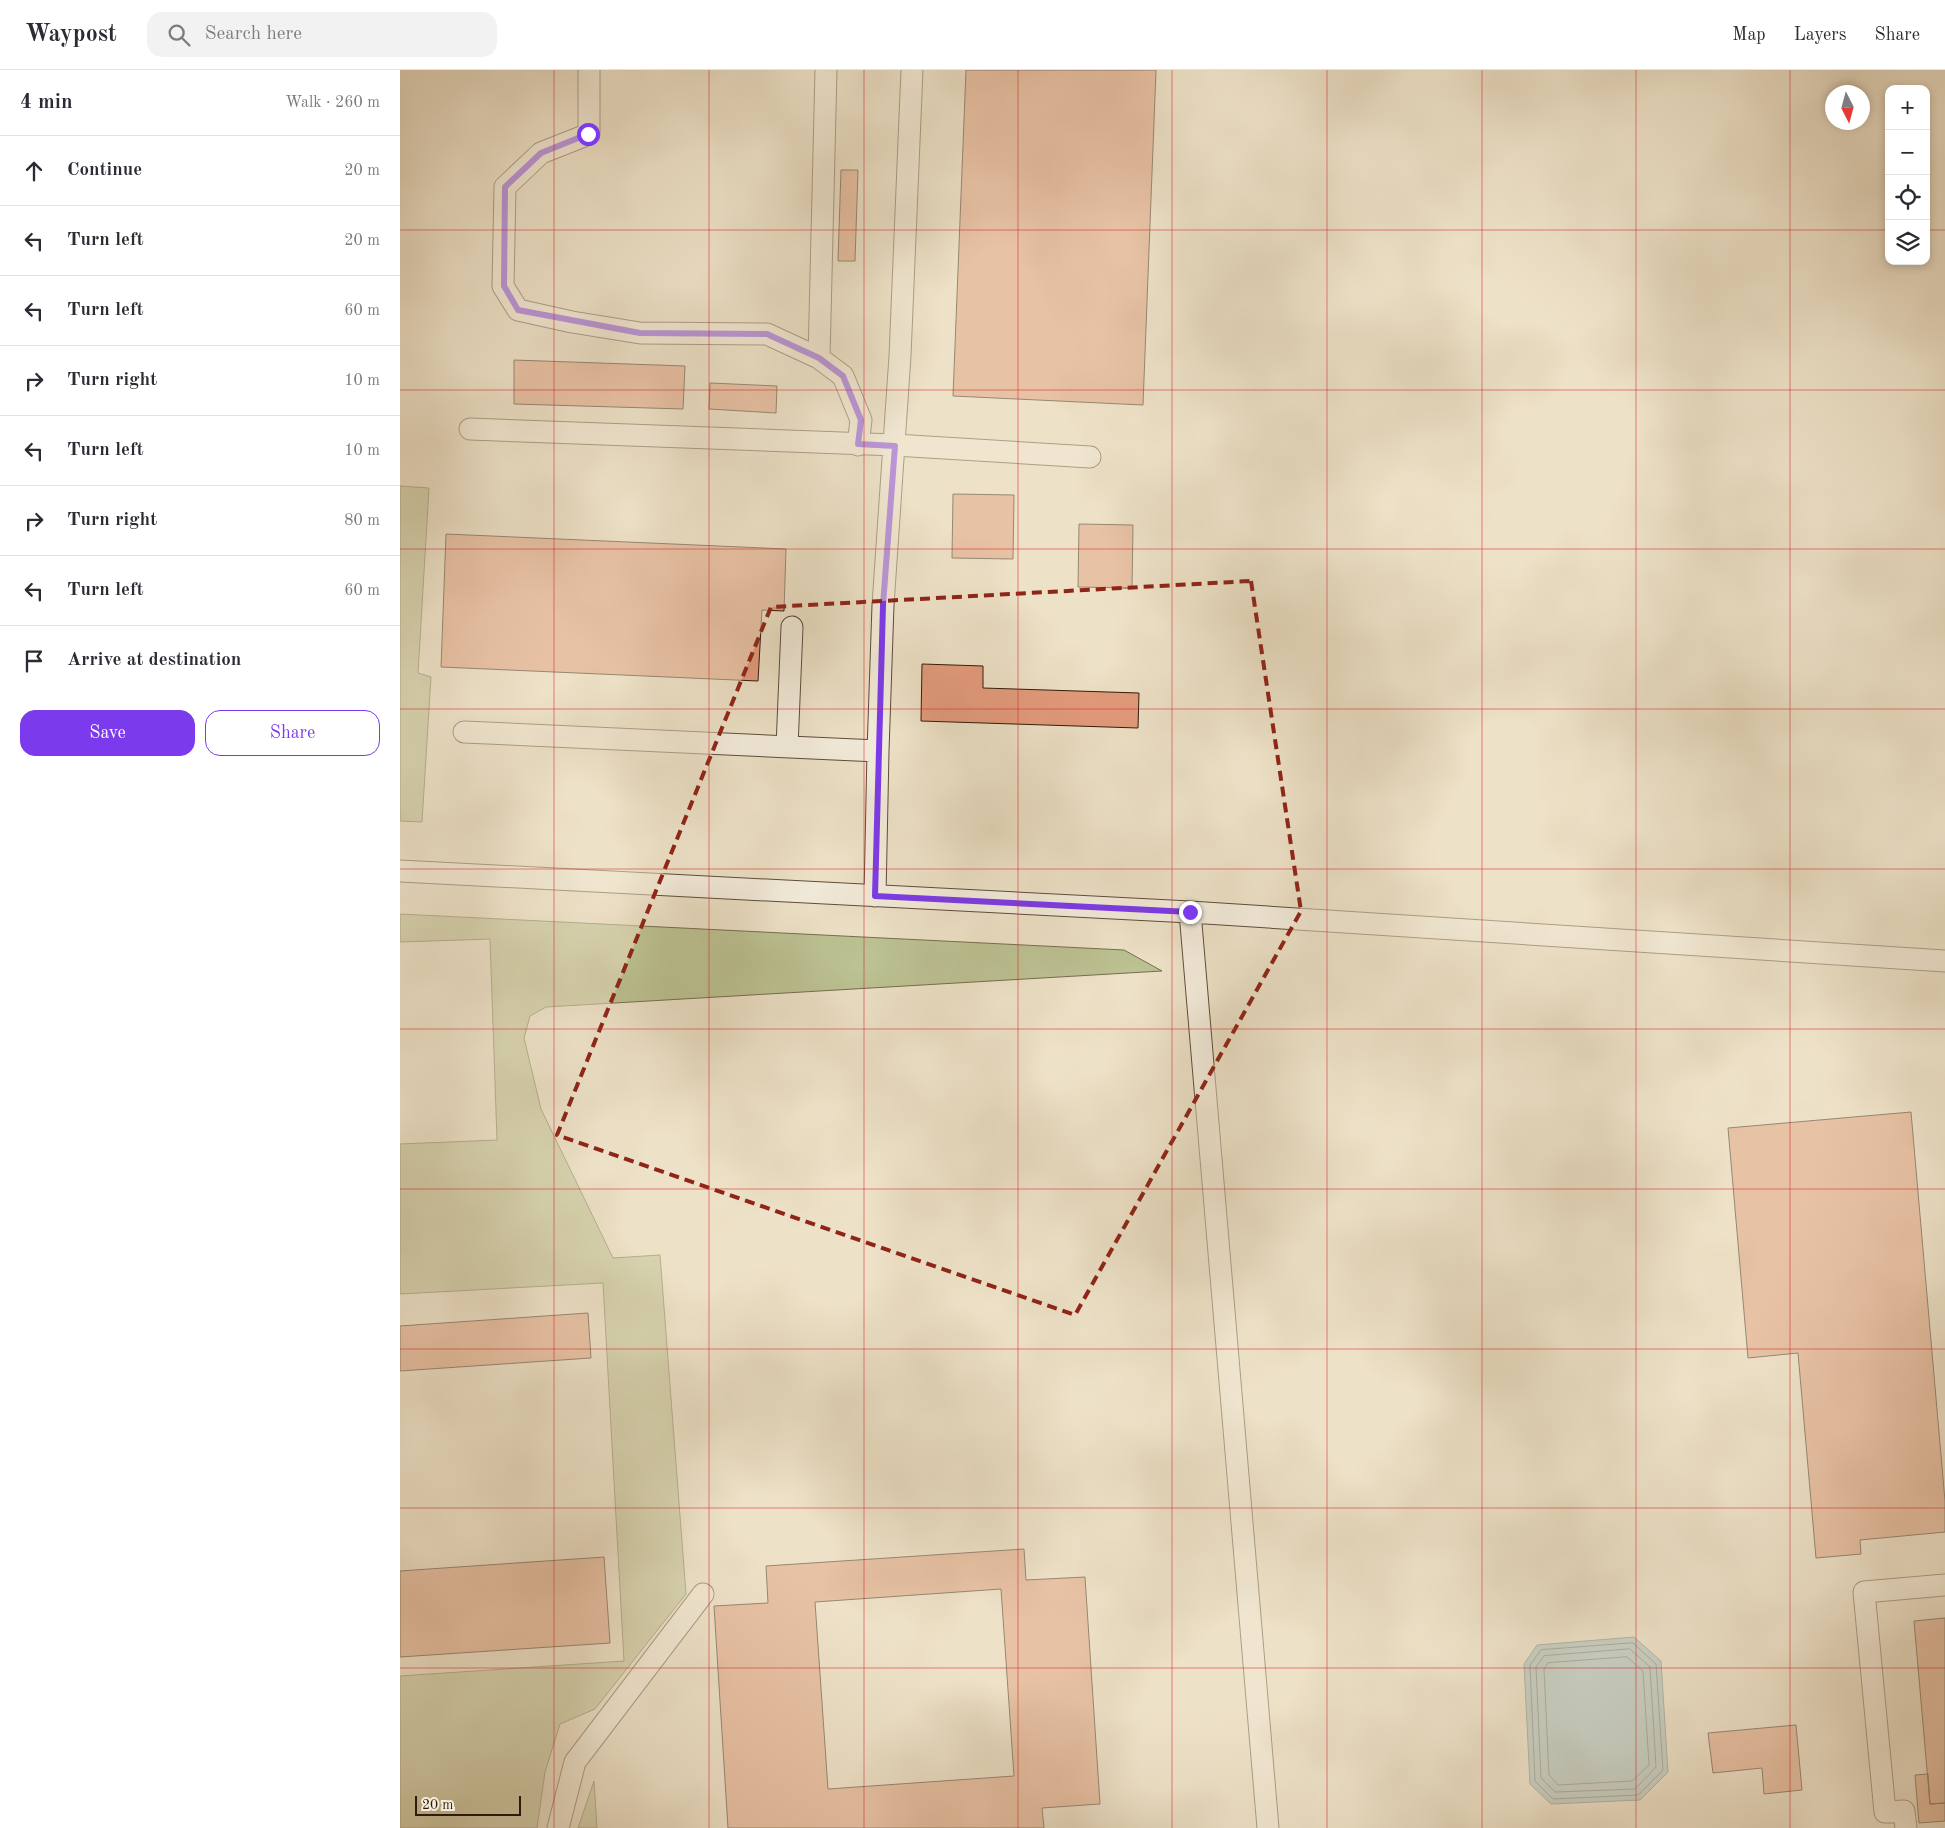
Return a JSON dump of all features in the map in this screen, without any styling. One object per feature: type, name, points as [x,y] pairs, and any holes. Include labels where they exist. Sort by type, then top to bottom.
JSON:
[{"type":"lane","points":[[589,70],[588,134],[541,153],[505,187],[504,286],[518,310],[640,333],[767,334],[819,358],[843,376],[861,420],[858,444]]},
{"type":"lane","points":[[819,358],[826,70]]},
{"type":"lane","points":[[875,896],[883,605],[895,446],[912,70]]},
{"type":"lane","points":[[470,429],[858,444],[1090,457]]},
{"type":"lane","points":[[787,747],[792,627]]},
{"type":"lane","points":[[464,732],[878,751]]},
{"type":"lane","points":[[400,871],[1190,912],[1945,961]]},
{"type":"lane","points":[[1190,912],[1268,1828]]},
{"type":"lane","points":[[1906,1828],[1904,1811],[1885,1812],[1864,1592],[1945,1585]]},
{"type":"lane","points":[[558,1828],[574,1762],[703,1594]]},
{"type":"highlighted area","points":[[1251,581],[1301,911],[1075,1315],[557,1135],[771,607]]},
{"type":"green space","points":[[400,486],[429,488],[418,673],[431,677],[422,822],[400,821]]},
{"type":"green space","points":[[400,914],[1124,950],[1162,971],[546,1007],[530,1016],[524,1038],[541,1109],[613,1258],[660,1255],[686,1594],[595,1709],[560,1724],[545,1772],[537,1828],[400,1828],[400,1676],[624,1661],[603,1283],[400,1294],[400,1144],[497,1140],[490,939],[400,942]]},
{"type":"green space","points":[[594,1781],[597,1828],[578,1828]]},
{"type":"water","points":[[1634,1637],[1661,1661],[1668,1772],[1640,1800],[1551,1804],[1530,1784],[1524,1664],[1537,1645]]},
{"type":"building","points":[[966,70],[1156,70],[1143,405],[953,396]]},
{"type":"building","points":[[841,170],[858,170],[855,261],[838,261]]},
{"type":"building","points":[[514,360],[685,366],[683,409],[514,404]]},
{"type":"building","points":[[710,383],[777,386],[776,413],[709,409]]},
{"type":"building","points":[[953,494],[1014,495],[1013,559],[952,558]]},
{"type":"building","points":[[1079,524],[1133,525],[1132,588],[1078,587]]},
{"type":"building","points":[[446,534],[786,549],[784,611],[762,610],[758,681],[441,667]]},
{"type":"building","points":[[922,664],[983,666],[983,688],[1139,693],[1138,728],[921,721]]},
{"type":"building","points":[[1911,1112],[1945,1501],[1945,1532],[1860,1540],[1861,1554],[1816,1558],[1798,1353],[1748,1358],[1728,1128]]},
{"type":"building","points":[[588,1313],[591,1358],[400,1371],[400,1326]]},
{"type":"building","points":[[1024,1549],[1026,1580],[1085,1577],[1100,1804],[1042,1808],[1044,1828],[728,1828],[714,1606],[768,1603],[766,1566]],"holes":[[[1001,1589],[1014,1776],[828,1789],[815,1602]]]},
{"type":"building","points":[[604,1557],[610,1643],[400,1657],[400,1571]]},
{"type":"building","points":[[1945,1618],[1945,1803],[1930,1804],[1914,1621]]},
{"type":"building","points":[[1796,1725],[1802,1790],[1764,1794],[1762,1768],[1713,1773],[1708,1733]]},
{"type":"building","points":[[1928,1774],[1930,1804],[1945,1803],[1945,1821],[1919,1823],[1915,1775]]},
{"type":"route","points":[[588,134],[541,153],[505,187],[503,221],[504,286],[518,310],[572,322],[640,333],[767,334],[819,358],[843,376],[861,420],[858,444],[895,446],[883,605],[875,896],[1190,912]]}]
